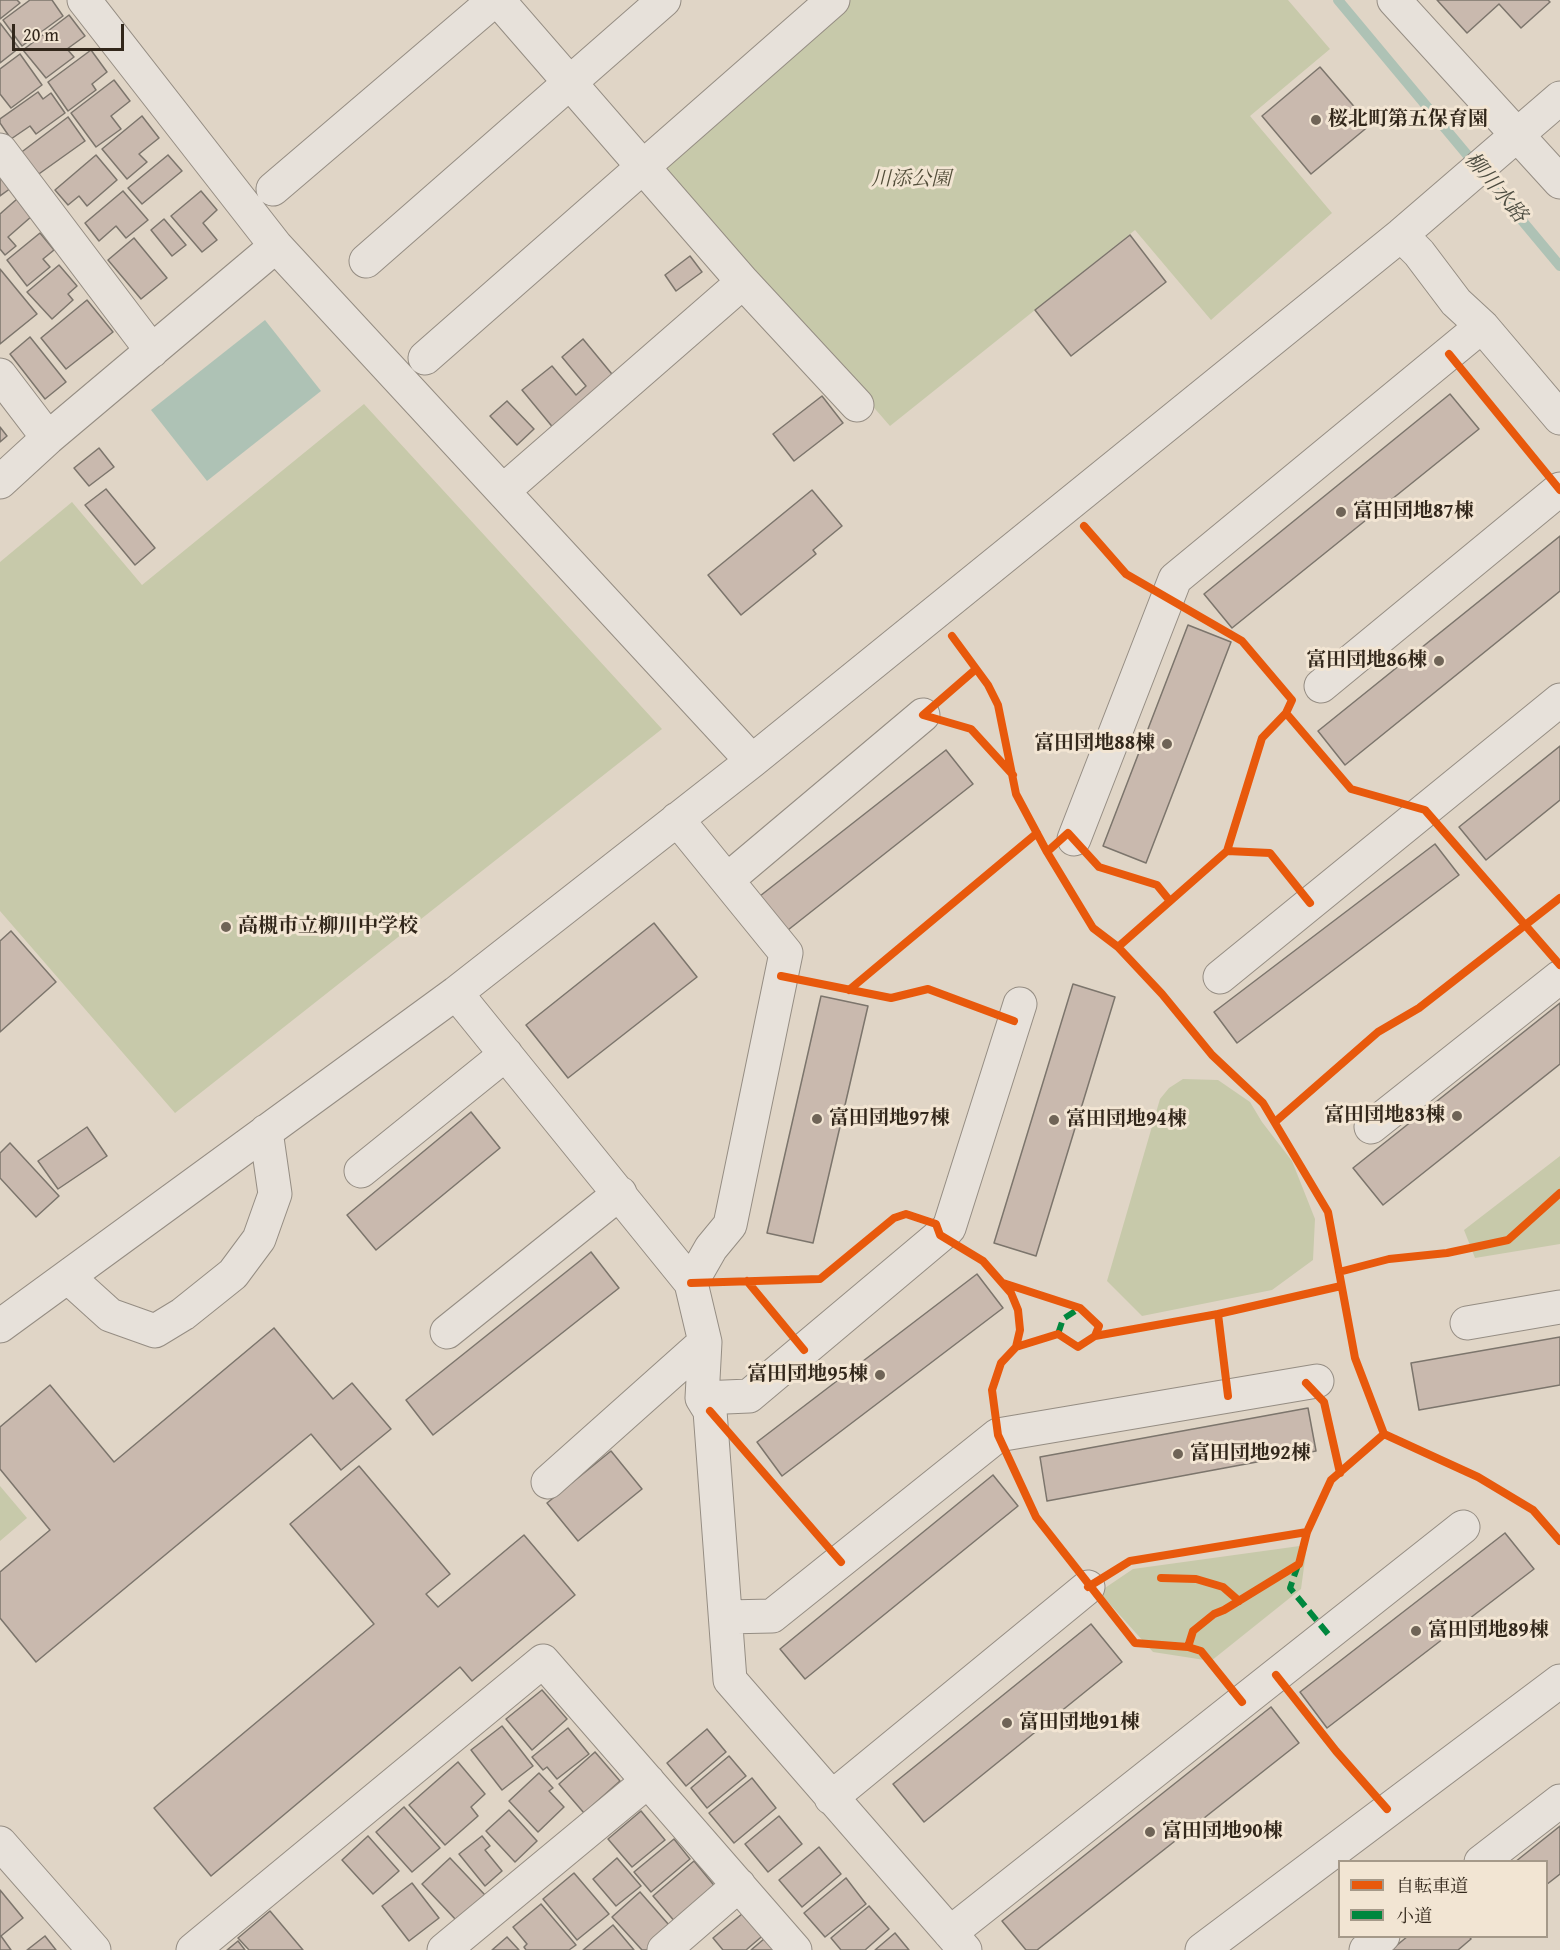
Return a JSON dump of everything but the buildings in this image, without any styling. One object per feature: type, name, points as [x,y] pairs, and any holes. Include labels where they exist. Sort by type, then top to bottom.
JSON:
[{"type":"street","points":[[84,0],[276,246],[752,761]]},
{"type":"street","points":[[273,189],[484,9],[491,0]]},
{"type":"street","points":[[498,0],[743,282],[857,405]]},
{"type":"street","points":[[366,261],[664,0]]},
{"type":"street","points":[[425,358],[833,0]]},
{"type":"street","points":[[1394,0],[1512,138],[1560,182]]},
{"type":"street","points":[[0,1326],[456,993],[752,761],[1401,235],[1560,98]]},
{"type":"street","points":[[0,150],[152,351]]},
{"type":"street","points":[[1401,235],[1419,253],[1456,302],[1482,326],[1560,418]]},
{"type":"street","points":[[0,482],[48,438],[276,246]]},
{"type":"street","points":[[503,491],[743,282]]},
{"type":"street","points":[[1074,839],[1175,579],[1482,326]]},
{"type":"street","points":[[0,375],[48,438]]},
{"type":"street","points":[[1321,686],[1560,489]]},
{"type":"street","points":[[1220,977],[1560,700]]},
{"type":"street","points":[[727,880],[923,715]]},
{"type":"street","points":[[677,819],[786,953],[730,1225],[711,1248],[691,1283]]},
{"type":"street","points":[[1371,1127],[1560,977]]},
{"type":"street","points":[[456,993],[691,1283],[705,1342],[702,1398],[710,1411],[730,1680],[958,1942],[1463,1527]]},
{"type":"street","points":[[702,1398],[749,1396],[949,1228],[1020,1004]]},
{"type":"street","points":[[361,1171],[506,1054]]},
{"type":"street","points":[[68,1277],[110,1315],[155,1331],[183,1314],[233,1274],[260,1239],[275,1194],[267,1131]]},
{"type":"street","points":[[447,1332],[620,1193]]},
{"type":"street","points":[[1467,1323],[1560,1307]]},
{"type":"street","points":[[548,1482],[705,1342]]},
{"type":"street","points":[[726,1617],[772,1616],[998,1435],[1317,1381]]},
{"type":"street","points":[[831,1798],[1088,1587]]},
{"type":"street","points":[[193,1950],[543,1661],[795,1950]]},
{"type":"street","points":[[1202,1950],[1560,1681]]},
{"type":"street","points":[[444,1950],[648,1781]]},
{"type":"street","points":[[1484,1860],[1560,1801]]},
{"type":"street","points":[[0,1843],[94,1950]]},
{"type":"street","points":[[664,1950],[739,1885]]},
{"type":"street","points":[[1366,1950],[1381,1938]]},
{"type":"green space","name":"川添公園","points":[[847,0],[1288,0],[1330,49],[1250,116],[1332,213],[1211,320],[1135,230],[890,426],[660,163]]},
{"type":"green space","name":"高槻市立柳川中学校","points":[[364,404],[662,729],[175,1113],[0,911],[0,562],[72,502],[142,585]]},
{"type":"green space","points":[[1183,1079],[1218,1080],[1250,1102],[1262,1122],[1292,1161],[1315,1219],[1313,1260],[1272,1290],[1142,1316],[1107,1281],[1160,1099],[1169,1088]]},
{"type":"green space","points":[[1560,1156],[1560,1244],[1475,1258],[1464,1230]]},
{"type":"green space","points":[[0,1486],[27,1518],[0,1541]]},
{"type":"green space","points":[[1307,1545],[1301,1589],[1211,1661],[1153,1652],[1099,1592],[1133,1569]]},
{"type":"shaded area","points":[[265,320],[321,391],[207,481],[151,410]]},
{"type":"waterway","name":"柳川水路","points":[[1338,0],[1560,266]]},
{"type":"marked path","points":[[1058,1334],[1063,1319],[1080,1308]]},
{"type":"marked path","points":[[1298,1565],[1290,1588],[1328,1634]]},
{"type":"cycle path","points":[[1449,354],[1560,490]]},
{"type":"cycle path","points":[[1084,526],[1126,574],[1242,641],[1292,700],[1286,713],[1351,789],[1425,810],[1560,965]]},
{"type":"cycle path","points":[[952,636],[988,685],[998,705],[1016,794],[1047,852],[1093,928],[1118,947],[1162,994],[1212,1055],[1263,1103],[1328,1212],[1355,1358],[1384,1434],[1478,1477],[1533,1510],[1560,1541]]},
{"type":"cycle path","points":[[976,669],[923,715],[971,729],[1013,775]]},
{"type":"cycle path","points":[[1118,947],[1227,851],[1262,738],[1286,713]]},
{"type":"cycle path","points":[[849,990],[1037,833]]},
{"type":"cycle path","points":[[1047,852],[1068,833],[1099,867],[1157,885],[1170,901]]},
{"type":"cycle path","points":[[1227,851],[1270,853],[1310,903]]},
{"type":"cycle path","points":[[1275,1122],[1378,1032],[1419,1008],[1560,898]]},
{"type":"cycle path","points":[[781,976],[891,998],[928,989],[1014,1021]]},
{"type":"cycle path","points":[[1339,1272],[1389,1259],[1447,1253],[1508,1240],[1560,1193]]},
{"type":"cycle path","points":[[691,1283],[820,1279],[894,1218],[906,1214],[936,1224],[940,1235],[983,1261],[1011,1293],[1018,1310],[1020,1330],[1016,1347],[1001,1363],[992,1390],[998,1435],[1036,1517],[1135,1643],[1188,1647],[1201,1651],[1242,1702]]},
{"type":"cycle path","points":[[747,1281],[804,1350]]},
{"type":"cycle path","points":[[1003,1283],[1080,1308],[1099,1326],[1095,1336]]},
{"type":"cycle path","points":[[1218,1314],[1341,1286]]},
{"type":"cycle path","points":[[1016,1347],[1058,1334],[1078,1347],[1095,1336],[1218,1314],[1228,1396]]},
{"type":"cycle path","points":[[1306,1383],[1324,1402],[1340,1473]]},
{"type":"cycle path","points":[[710,1411],[841,1562]]},
{"type":"cycle path","points":[[1188,1647],[1193,1631],[1214,1614],[1299,1564],[1307,1532],[1331,1480],[1384,1434]]},
{"type":"cycle path","points":[[1088,1587],[1130,1561],[1307,1532]]},
{"type":"cycle path","points":[[1161,1578],[1196,1579],[1223,1587],[1239,1601]]},
{"type":"cycle path","points":[[1276,1675],[1336,1751],[1387,1809]]},
{"type":"place","name":"桜北町第五保育園","points":[[1316,120]]},
{"type":"place","name":"富田団地87棟","points":[[1341,512]]},
{"type":"place","name":"富田団地86棟","points":[[1439,661]]},
{"type":"place","name":"富田団地88棟","points":[[1167,744]]},
{"type":"place","name":"高槻市立柳川中学校","points":[[226,927]]},
{"type":"place","name":"富田団地83棟","points":[[1457,1116]]},
{"type":"place","name":"富田団地97棟","points":[[817,1119]]},
{"type":"place","name":"富田団地94棟","points":[[1054,1120]]},
{"type":"place","name":"富田団地95棟","points":[[880,1375]]},
{"type":"place","name":"富田団地92棟","points":[[1178,1454]]},
{"type":"place","name":"富田団地89棟","points":[[1416,1631]]},
{"type":"place","name":"富田団地91棟","points":[[1007,1723]]},
{"type":"place","name":"富田団地90棟","points":[[1150,1832]]}]
